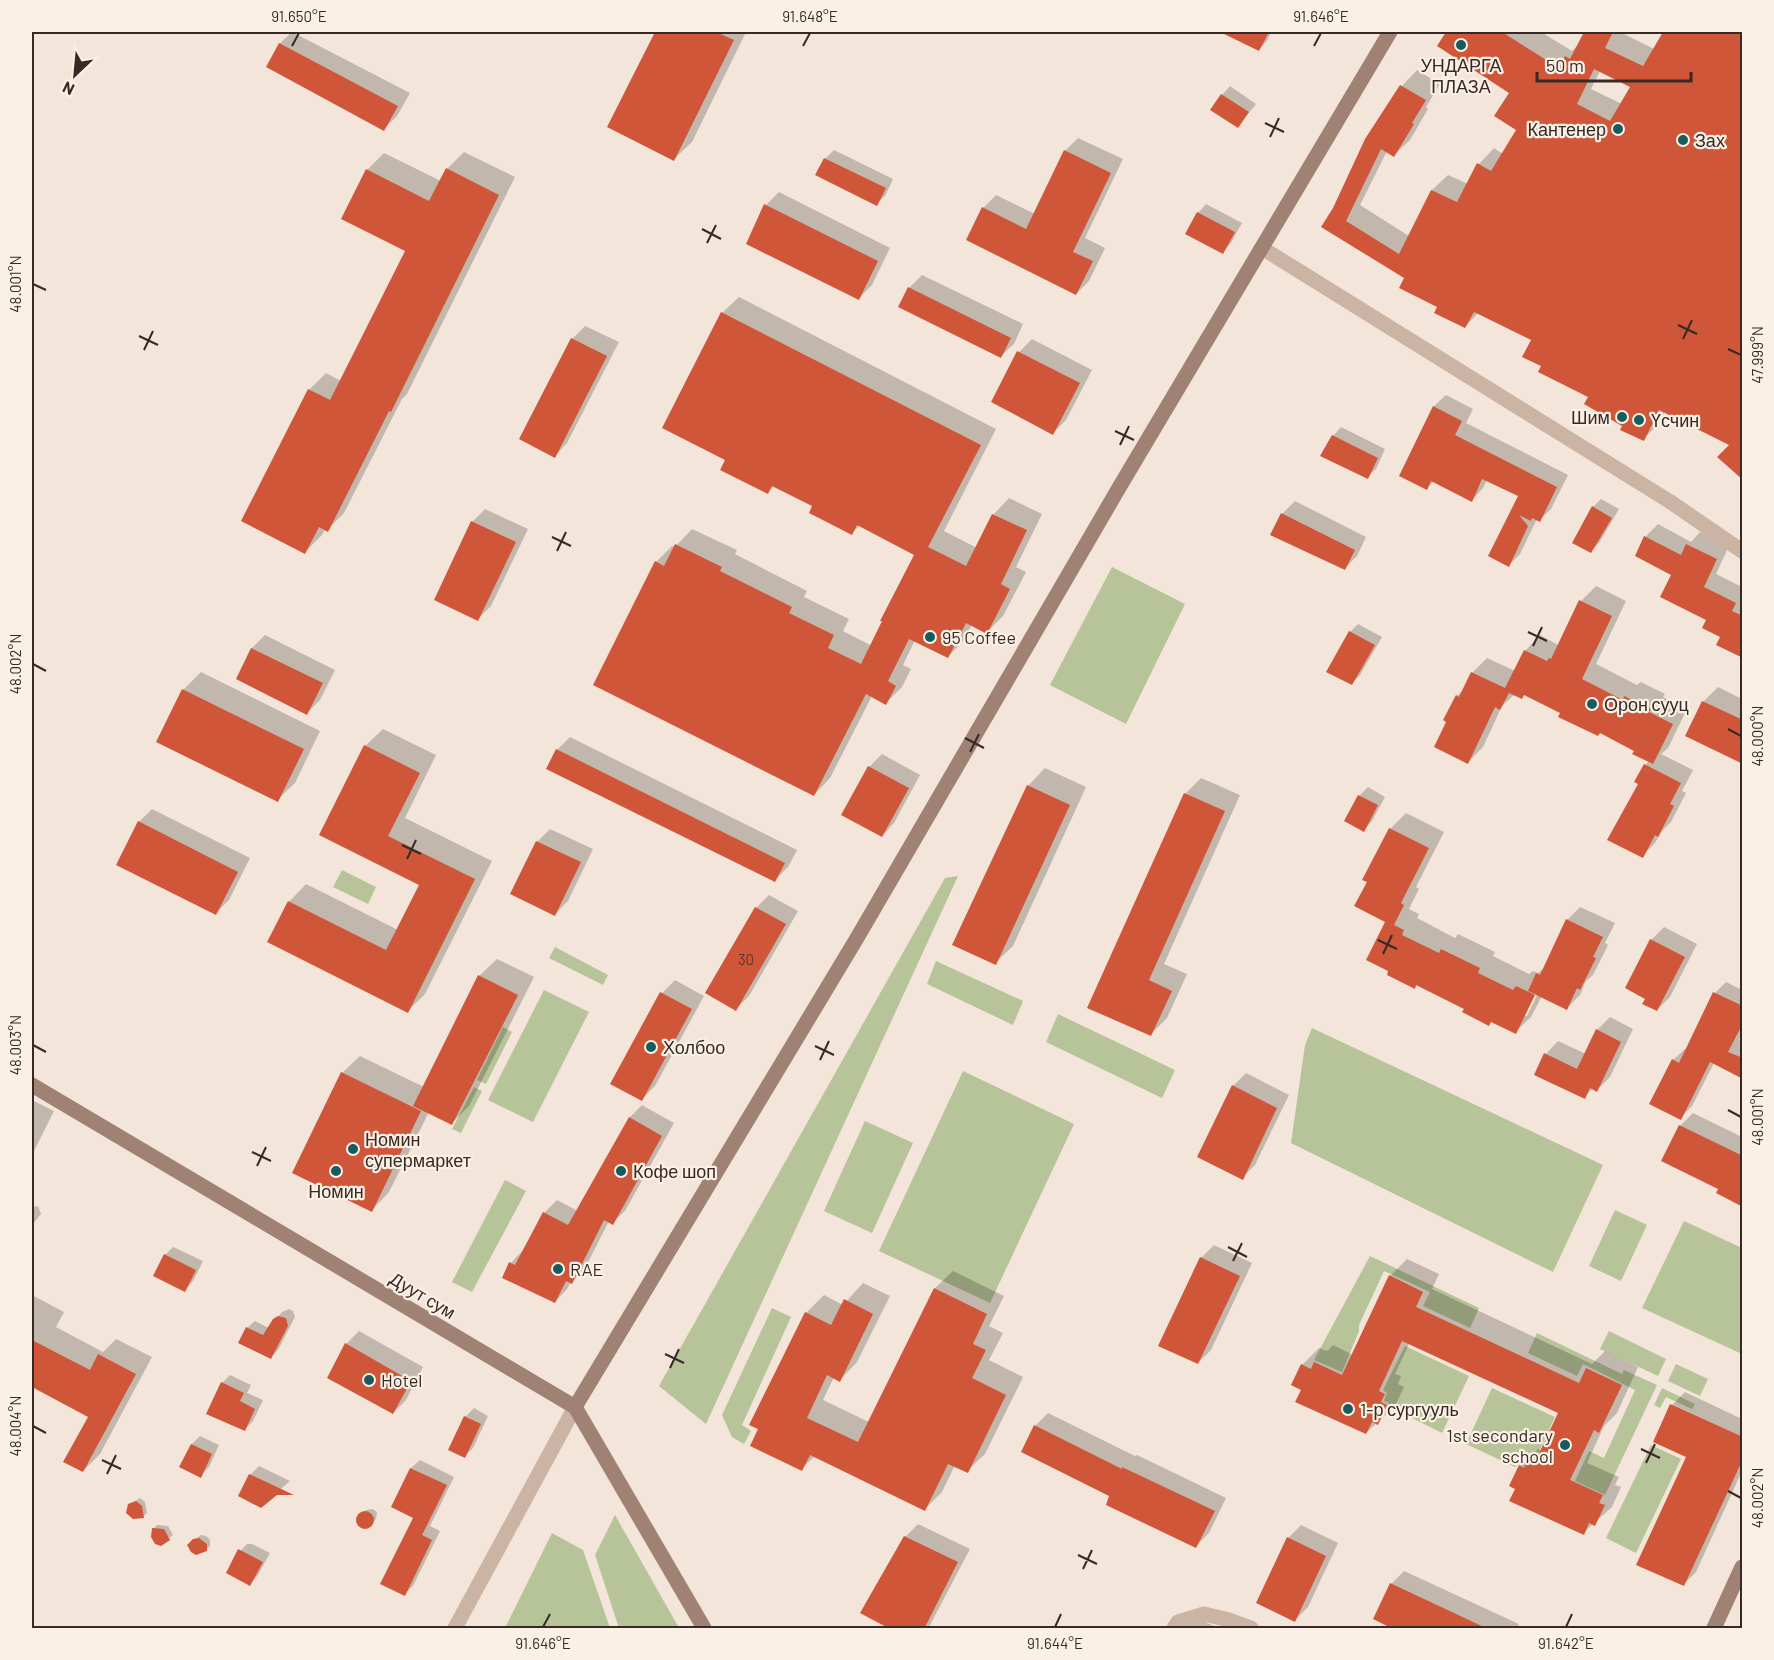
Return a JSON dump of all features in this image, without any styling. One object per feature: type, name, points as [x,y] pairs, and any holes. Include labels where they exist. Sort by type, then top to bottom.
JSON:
[{"type":"street","points":[[455,1629],[575,1407],[868,920],[1120,486],[1390,32]]},
{"type":"street","points":[[1262,248],[1669,501],[1743,551]]},
{"type":"street","name":"Дуут сум","points":[[32,1084],[575,1407],[704,1629]]},
{"type":"street","points":[[1713,1629],[1743,1567]]},
{"type":"street","points":[[1174,1629],[1178,1622],[1204,1614],[1229,1620],[1251,1629]]},
{"type":"green space","points":[[1112,567],[1185,604],[1126,724],[1050,685]]},
{"type":"green space","points":[[342,870],[376,887],[368,904],[333,887]]},
{"type":"green space","points":[[958,876],[706,1424],[659,1386],[945,878]]},
{"type":"green space","points":[[555,947],[608,975],[603,985],[549,958]]},
{"type":"green space","points":[[936,961],[1023,1001],[1013,1025],[927,984]]},
{"type":"green space","points":[[544,990],[589,1012],[533,1122],[488,1100]]},
{"type":"green space","points":[[1058,1014],[1175,1070],[1162,1098],[1046,1042]]},
{"type":"green space","points":[[503,1027],[512,1032],[486,1084],[477,1080]]},
{"type":"green space","points":[[1312,1028],[1603,1165],[1553,1272],[1291,1143],[1305,1045]]},
{"type":"green space","points":[[963,1071],[1074,1124],[990,1303],[879,1251]]},
{"type":"green space","points":[[474,1087],[482,1091],[461,1133],[452,1129]]},
{"type":"green space","points":[[865,1121],[913,1143],[872,1233],[824,1211]]},
{"type":"green space","points":[[505,1180],[526,1191],[472,1292],[452,1282]]},
{"type":"green space","points":[[1615,1210],[1647,1225],[1621,1281],[1589,1266]]},
{"type":"green space","points":[[1684,1221],[1742,1248],[1742,1354],[1642,1308]]},
{"type":"green space","points":[[1370,1256],[1479,1308],[1470,1328],[1423,1306],[1430,1292],[1384,1271],[1359,1325],[1359,1331],[1342,1372],[1314,1360]]},
{"type":"green space","points":[[772,1308],[791,1317],[742,1425],[751,1431],[744,1444],[732,1437],[722,1415]]},
{"type":"green space","points":[[1609,1331],[1666,1359],[1658,1376],[1600,1349]]},
{"type":"green space","points":[[1537,1333],[1622,1374],[1624,1370],[1657,1385],[1605,1495],[1575,1481],[1589,1451],[1604,1458],[1635,1390],[1583,1364],[1577,1376],[1528,1353]]},
{"type":"green space","points":[[1405,1346],[1469,1376],[1442,1433],[1388,1406],[1389,1403],[1384,1401],[1387,1393],[1383,1390]]},
{"type":"green space","points":[[1676,1364],[1708,1379],[1700,1396],[1668,1381]]},
{"type":"green space","points":[[1492,1388],[1555,1417],[1534,1462],[1527,1459],[1524,1466],[1518,1464],[1515,1467],[1466,1444]]},
{"type":"green space","points":[[1662,1388],[1695,1404],[1692,1409],[1666,1397],[1660,1408],[1654,1405]]},
{"type":"green space","points":[[1651,1445],[1681,1459],[1636,1553],[1606,1538]]},
{"type":"green space","points":[[615,1515],[679,1628],[619,1628],[595,1555]]},
{"type":"green space","points":[[552,1533],[583,1550],[610,1628],[510,1628],[506,1626]]},
{"type":"building","points":[[655,32],[716,32],[734,40],[674,161],[607,127]]},
{"type":"building","points":[[1220,32],[1269,32],[1259,51]]},
{"type":"building","points":[[1446,32],[1502,32],[1559,68],[1565,56],[1570,59],[1584,32],[1613,32],[1605,48],[1643,66],[1663,32],[1743,32],[1743,480],[1717,457],[1729,445],[1659,410],[1644,441],[1620,430],[1622,426],[1584,404],[1588,397],[1538,372],[1541,366],[1522,357],[1531,340],[1474,312],[1465,328],[1434,313],[1437,307],[1399,288],[1404,278],[1321,227],[1333,208],[1365,139],[1400,85],[1426,100],[1394,157],[1381,149],[1346,221],[1399,254],[1431,190],[1457,202],[1477,163],[1491,171],[1516,130],[1494,116],[1509,93],[1437,46]],"holes":[[[1594,69],[1630,87],[1610,121],[1577,104]]]},
{"type":"building","points":[[279,43],[398,106],[384,131],[266,67]]},
{"type":"building","points":[[1221,94],[1249,112],[1238,128],[1210,110]]},
{"type":"building","points":[[1064,150],[1111,173],[1073,252],[1093,261],[1076,295],[966,240],[982,207],[1026,229]]},
{"type":"building","points":[[824,158],[886,188],[877,206],[815,175]]},
{"type":"building","points":[[446,168],[499,195],[391,412],[389,411],[328,532],[319,527],[305,554],[241,521],[308,389],[330,400],[405,251],[341,219],[366,169],[429,201]]},
{"type":"building","points":[[764,204],[878,261],[859,300],[746,244]]},
{"type":"building","points":[[1197,212],[1235,232],[1223,254],[1185,234]]},
{"type":"building","points":[[908,287],[1011,338],[1001,358],[898,307]]},
{"type":"building","points":[[721,312],[981,445],[928,547],[966,566],[992,514],[1027,530],[1001,584],[1010,589],[987,634],[966,623],[948,658],[909,639],[888,681],[896,686],[886,705],[866,694],[814,796],[593,685],[655,561],[664,566],[675,544],[722,567],[720,571],[792,607],[789,613],[834,635],[828,648],[861,664],[914,555],[857,525],[852,535],[809,513],[812,506],[772,486],[768,494],[720,470],[725,460],[662,428]]},
{"type":"building","points":[[571,338],[607,356],[555,458],[519,439]]},
{"type":"building","points":[[1017,351],[1080,383],[1053,435],[991,402]]},
{"type":"building","points":[[1433,406],[1462,421],[1455,435],[1557,487],[1540,522],[1532,518],[1531,521],[1519,515],[1528,526],[1509,567],[1488,556],[1518,496],[1482,479],[1472,502],[1431,481],[1427,490],[1399,476]]},
{"type":"building","points":[[1332,435],[1378,458],[1368,479],[1320,456]]},
{"type":"building","points":[[1592,506],[1612,518],[1591,553],[1572,543]]},
{"type":"building","points":[[1281,513],[1355,550],[1345,570],[1270,535]]},
{"type":"building","points":[[471,521],[516,542],[478,621],[434,600]]},
{"type":"building","points":[[1644,536],[1681,555],[1686,544],[1717,559],[1704,587],[1736,603],[1732,611],[1743,616],[1743,658],[1716,645],[1720,637],[1702,628],[1706,620],[1660,597],[1671,575],[1635,556]]},
{"type":"building","points":[[1579,600],[1612,616],[1582,679],[1623,700],[1624,696],[1651,709],[1649,712],[1673,724],[1653,764],[1632,754],[1634,751],[1600,733],[1598,736],[1558,717],[1560,713],[1524,695],[1522,699],[1509,693],[1500,710],[1495,707],[1468,764],[1434,747],[1446,722],[1443,720],[1456,695],[1459,697],[1471,672],[1505,688],[1524,650],[1547,661],[1551,659]]},
{"type":"building","points":[[1349,631],[1375,645],[1352,685],[1326,672]]},
{"type":"building","points":[[251,648],[323,683],[307,715],[236,679]]},
{"type":"building","points":[[182,689],[304,749],[278,802],[156,742]]},
{"type":"building","points":[[1702,701],[1743,720],[1743,764],[1685,736]]},
{"type":"building","points":[[364,745],[420,773],[388,836],[475,879],[408,1013],[267,942],[288,901],[386,950],[419,885],[319,835]]},
{"type":"building","points":[[556,749],[785,863],[775,882],[546,769]]},
{"type":"building","name":"Орон сууц","points":[[1644,764],[1681,783],[1670,804],[1674,806],[1658,837],[1655,835],[1643,858],[1607,840],[1638,784],[1634,782]]},
{"type":"building","points":[[868,766],[909,788],[882,837],[841,815]]},
{"type":"building","points":[[1027,785],[1070,805],[996,965],[952,945]]},
{"type":"building","points":[[1184,793],[1225,811],[1149,980],[1172,991],[1151,1036],[1087,1008]]},
{"type":"building","points":[[1358,795],[1378,805],[1364,832],[1344,821]]},
{"type":"building","points":[[138,821],[238,872],[216,915],[116,865]]},
{"type":"building","points":[[1389,828],[1429,848],[1401,903],[1404,905],[1394,925],[1404,930],[1402,935],[1439,953],[1441,949],[1480,968],[1478,973],[1513,990],[1516,986],[1535,995],[1516,1034],[1491,1022],[1489,1026],[1462,1012],[1464,1009],[1416,985],[1415,989],[1387,975],[1388,971],[1366,960],[1385,922],[1354,906],[1367,882],[1362,880]]},
{"type":"building","points":[[536,841],[581,862],[555,916],[510,894]]},
{"type":"building","points":[[755,907],[786,924],[736,1011],[705,993]]},
{"type":"building","points":[[1566,919],[1603,937],[1593,957],[1596,958],[1580,990],[1577,988],[1567,1010],[1528,991],[1536,973],[1540,975]]},
{"type":"building","points":[[1650,939],[1685,957],[1657,1011],[1642,1004],[1645,999],[1625,988]]},
{"type":"building","points":[[478,975],[518,995],[452,1125],[413,1106]]},
{"type":"building","name":"Холбоо","points":[[660,992],[692,1009],[642,1101],[610,1084]]},
{"type":"building","points":[[1713,992],[1743,1006],[1743,1023],[1728,1052],[1743,1058],[1743,1079],[1710,1062],[1681,1120],[1649,1104],[1672,1059],[1679,1063]]},
{"type":"building","points":[[1596,1029],[1621,1042],[1597,1092],[1590,1088],[1585,1099],[1534,1075],[1544,1053],[1577,1069]]},
{"type":"building","name":"Номин супермаркет","points":[[341,1072],[421,1111],[372,1212],[292,1173]]},
{"type":"building","points":[[1232,1085],[1277,1108],[1243,1180],[1197,1157]]},
{"type":"building","points":[[629,1117],[662,1136],[613,1225],[604,1220],[572,1284],[566,1281],[555,1303],[502,1278],[509,1262],[515,1265],[543,1212],[568,1225]]},
{"type":"building","points":[[1679,1125],[1743,1156],[1743,1207],[1716,1193],[1718,1189],[1661,1161]]},
{"type":"building","points":[[164,1254],[196,1270],[185,1292],[153,1276]]},
{"type":"building","points":[[1200,1257],[1240,1276],[1198,1364],[1158,1346]]},
{"type":"building","name":"1-р сургууль","points":[[1389,1275],[1423,1292],[1416,1307],[1579,1383],[1586,1368],[1622,1385],[1599,1433],[1594,1430],[1570,1480],[1603,1495],[1599,1503],[1605,1505],[1595,1526],[1589,1523],[1584,1535],[1509,1501],[1515,1489],[1509,1486],[1519,1465],[1524,1468],[1527,1461],[1534,1464],[1558,1413],[1402,1341],[1379,1391],[1385,1394],[1381,1402],[1387,1405],[1378,1425],[1372,1422],[1366,1434],[1295,1402],[1301,1390],[1291,1385],[1301,1364],[1311,1369],[1314,1362],[1342,1375]]},
{"type":"building","points":[[934,1288],[987,1314],[973,1344],[986,1350],[972,1378],[1006,1395],[968,1473],[948,1464],[925,1511],[810,1455],[802,1471],[750,1446],[758,1429],[749,1425],[805,1312],[831,1325],[844,1299],[873,1314],[840,1382],[827,1375],[807,1418],[858,1442]]},
{"type":"building","points":[[278,1316],[286,1318],[288,1326],[271,1359],[238,1343],[246,1327],[263,1335],[273,1319]]},
{"type":"building","points":[[32,1340],[90,1370],[98,1354],[136,1374],[83,1472],[63,1462],[88,1417],[32,1387]]},
{"type":"building","name":"Hotel","points":[[345,1343],[411,1381],[393,1414],[327,1378]]},
{"type":"building","points":[[221,1382],[244,1393],[240,1401],[255,1409],[245,1431],[206,1414]]},
{"type":"building","points":[[1670,1404],[1743,1437],[1743,1459],[1684,1586],[1636,1565],[1686,1457],[1653,1442]]},
{"type":"building","points":[[464,1416],[481,1424],[465,1458],[448,1450]]},
{"type":"building","points":[[1034,1425],[1122,1469],[1122,1467],[1215,1511],[1196,1548],[1106,1505],[1109,1496],[1021,1452]]},
{"type":"building","points":[[191,1444],[212,1454],[201,1478],[179,1467]]},
{"type":"building","points":[[410,1468],[447,1485],[422,1535],[432,1540],[405,1596],[380,1584],[413,1518],[391,1507]]},
{"type":"building","points":[[249,1474],[294,1495],[277,1495],[261,1508],[238,1496]]},
{"type":"building","points":[[136,1501],[142,1506],[144,1518],[133,1519],[126,1513],[128,1504]]},
{"type":"building","points":[[365,1511],[371,1514],[374,1520],[371,1526],[365,1529],[359,1526],[356,1520],[359,1514]]},
{"type":"building","points":[[152,1528],[164,1529],[170,1540],[161,1546],[155,1544],[151,1537]]},
{"type":"building","points":[[904,1536],[958,1562],[924,1629],[890,1629],[860,1613]]},
{"type":"building","points":[[1287,1537],[1326,1556],[1295,1622],[1256,1603]]},
{"type":"building","points":[[199,1538],[207,1544],[207,1551],[196,1555],[187,1545],[193,1539]]},
{"type":"building","points":[[238,1549],[263,1562],[250,1586],[226,1573]]},
{"type":"building","points":[[1390,1583],[1488,1629],[1393,1629],[1373,1619]]},
{"type":"place","name":"УНДАРГА ПЛАЗА","points":[[1461,45]]},
{"type":"place","name":"Кантенер","points":[[1618,129]]},
{"type":"place","name":"Зах","points":[[1683,140]]},
{"type":"place","name":"Шим","points":[[1622,417]]},
{"type":"place","name":"Үсчин","points":[[1639,420]]},
{"type":"place","name":"95 Coffee","points":[[930,637]]},
{"type":"place","name":"Орон сууц","points":[[1592,704]]},
{"type":"place","name":"Холбоо","points":[[651,1047]]},
{"type":"place","name":"Номин супермаркет","points":[[353,1149]]},
{"type":"place","name":"Номин","points":[[336,1171]]},
{"type":"place","name":"Кофе шоп","points":[[621,1171]]},
{"type":"place","name":"RAE","points":[[558,1269]]},
{"type":"place","name":"Hotel","points":[[369,1380]]},
{"type":"place","name":"1-р сургууль","points":[[1348,1409]]},
{"type":"place","name":"1st secondary school","points":[[1565,1445]]}]
